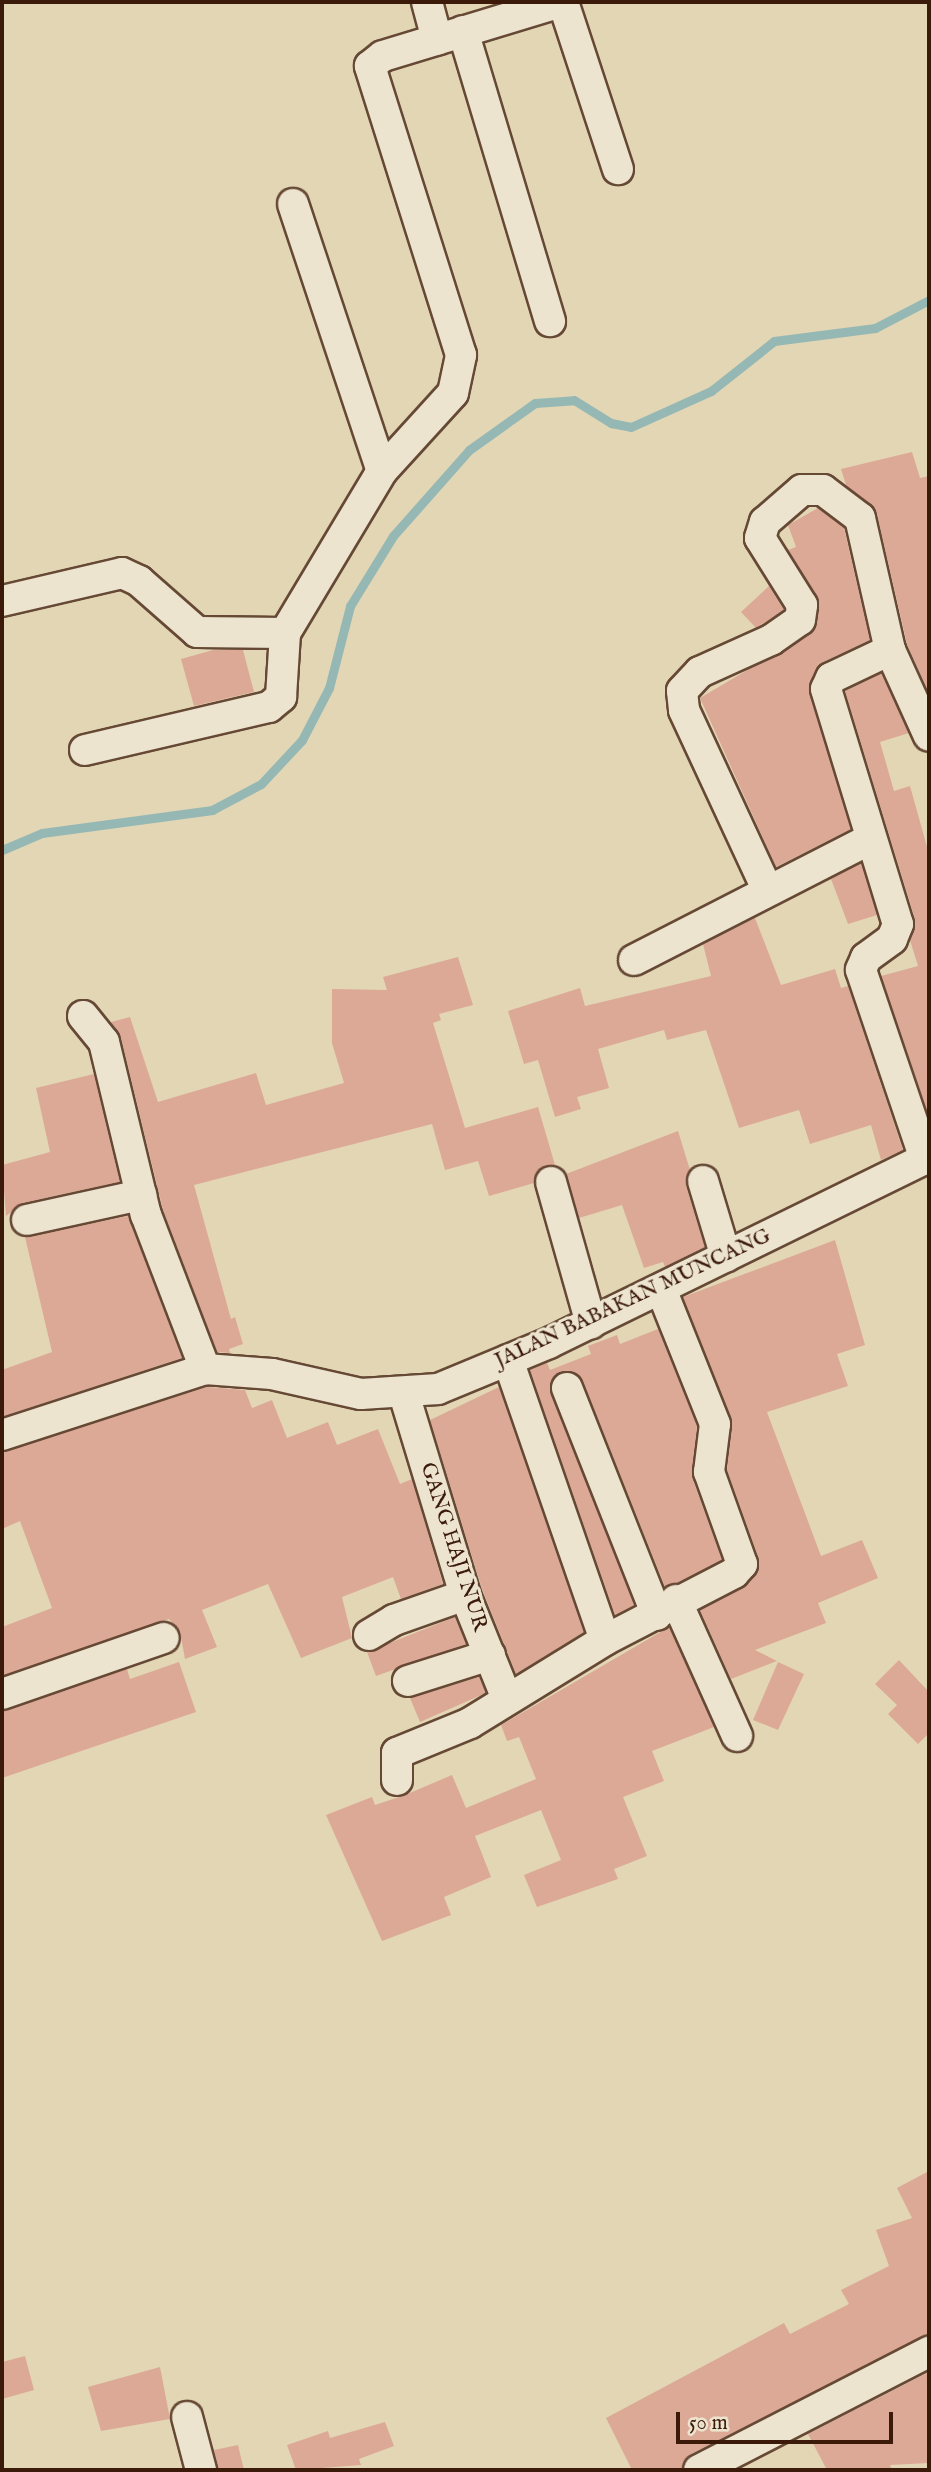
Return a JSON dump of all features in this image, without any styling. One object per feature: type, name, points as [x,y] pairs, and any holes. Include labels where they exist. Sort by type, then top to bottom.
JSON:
[{"type":"street","points":[[427,2],[450,36],[550,321]]},
{"type":"street","points":[[85,750],[276,703],[284,688],[285,633],[382,471],[453,393],[461,355],[369,76],[375,59],[562,2],[618,169]]},
{"type":"street","points":[[293,204],[382,471]]},
{"type":"street","points":[[766,889],[684,710],[682,691],[700,672],[771,640],[800,620],[802,605],[760,538],[765,522],[802,490],[823,490],[860,518],[890,650],[929,736]]},
{"type":"street","points":[[2,601],[122,573],[139,581],[197,632],[285,633]]},
{"type":"street","points":[[890,650],[831,678],[826,689],[898,930],[866,958],[860,970],[927,1158]]},
{"type":"street","points":[[634,960],[766,889],[870,839]]},
{"type":"street","points":[[83,1016],[104,1042],[141,1195],[205,1369]]},
{"type":"street","name":"JALAN BABAKAN MUNCANG","points":[[2,1435],[205,1369],[272,1374],[361,1394],[404,1394],[438,1388],[591,1323],[927,1158]]},
{"type":"street","points":[[703,1181],[726,1257]]},
{"type":"street","points":[[551,1182],[591,1323]]},
{"type":"street","points":[[27,1220],[141,1195]]},
{"type":"street","points":[[397,1780],[397,1753],[470,1723],[604,1640],[734,1573],[742,1561],[709,1472],[715,1424],[661,1289]]},
{"type":"street","points":[[508,1360],[604,1640]]},
{"type":"street","points":[[567,1388],[666,1608],[737,1736]]},
{"type":"street","name":"GANG HAJI NUR","points":[[404,1394],[466,1595],[507,1699]]},
{"type":"street","points":[[369,1635],[394,1620],[466,1595]]},
{"type":"street","points":[[2,1694],[164,1638]]},
{"type":"street","points":[[408,1681],[489,1655]]},
{"type":"street","points":[[699,2470],[929,2352]]},
{"type":"street","points":[[187,2417],[201,2470]]},
{"type":"building","points":[[912,452],[920,478],[929,476],[929,694],[907,644],[877,514],[846,485],[841,469]]},
{"type":"building","points":[[818,508],[844,528],[870,640],[823,662],[810,683],[851,829],[776,867],[700,698],[815,630],[817,597],[788,550],[796,547],[788,525]]},
{"type":"building","points":[[769,586],[784,610],[756,628],[741,612]]},
{"type":"building","points":[[213,650],[243,650],[254,692],[194,706],[181,659]]},
{"type":"building","points":[[881,673],[909,733],[880,742],[894,791],[910,786],[929,854],[929,1117],[881,976],[918,966],[910,940],[915,919],[845,691]]},
{"type":"building","points":[[861,863],[877,915],[848,924],[831,879]]},
{"type":"building","points":[[755,918],[781,985],[835,969],[841,988],[848,986],[903,1150],[881,1160],[871,1125],[810,1144],[799,1110],[739,1128],[706,1030],[667,1040],[664,1030],[598,1049],[609,1088],[577,1097],[581,1109],[555,1117],[538,1060],[524,1064],[508,1011],[580,988],[585,1006],[711,976],[703,944]]},
{"type":"building","points":[[458,957],[473,1005],[439,1014],[441,1020],[433,1023],[465,1128],[538,1107],[555,1165],[539,1169],[534,1183],[489,1196],[478,1161],[445,1170],[432,1124],[194,1185],[231,1319],[235,1317],[243,1344],[229,1349],[230,1353],[217,1352],[163,1210],[121,1038],[111,1022],[130,1017],[158,1102],[256,1073],[266,1105],[344,1083],[332,1043],[332,989],[387,990],[383,977]]},
{"type":"building","points":[[94,1074],[120,1182],[23,1203],[6,1216],[2,1165],[50,1152],[36,1088]]},
{"type":"building","points":[[678,1131],[690,1170],[686,1186],[705,1247],[665,1267],[663,1262],[644,1268],[622,1205],[579,1218],[566,1174]]},
{"type":"building","points":[[128,1216],[182,1358],[2,1417],[2,1370],[52,1352],[25,1237]]},
{"type":"building","points":[[835,1240],[865,1345],[837,1354],[848,1386],[767,1412],[821,1556],[862,1540],[878,1578],[818,1603],[826,1623],[755,1650],[777,1661],[731,1679],[700,1610],[747,1585],[759,1559],[727,1470],[731,1418],[683,1297]]},
{"type":"building","points":[[658,1329],[697,1426],[692,1477],[722,1560],[665,1587],[583,1381],[569,1371],[554,1377],[550,1385],[634,1605],[615,1615],[530,1370],[547,1363],[550,1370],[591,1354],[588,1346],[617,1335],[620,1344]]},
{"type":"building","points":[[207,1387],[245,1390],[252,1408],[272,1400],[287,1438],[328,1422],[337,1445],[378,1429],[400,1484],[412,1479],[443,1584],[401,1599],[393,1577],[342,1597],[352,1638],[301,1658],[268,1584],[202,1610],[217,1647],[185,1659],[180,1632],[169,1619],[2,1676],[2,1627],[52,1608],[20,1521],[2,1529],[2,1452]]},
{"type":"building","points":[[499,1387],[584,1632],[516,1674],[482,1589],[430,1420]]},
{"type":"building","points":[[455,1617],[466,1644],[376,1676],[367,1652]]},
{"type":"building","points":[[669,1627],[714,1727],[652,1751],[664,1781],[623,1797],[647,1856],[614,1869],[618,1879],[537,1907],[524,1875],[561,1860],[541,1810],[475,1836],[491,1877],[444,1897],[451,1915],[382,1941],[326,1815],[372,1797],[375,1805],[452,1775],[466,1808],[536,1779],[519,1737],[507,1741],[501,1725]]},
{"type":"building","points":[[899,1660],[929,1692],[929,1733],[918,1744],[888,1714],[897,1705],[875,1684]]},
{"type":"building","points":[[179,1662],[196,1712],[2,1778],[2,1711],[127,1669],[130,1679]]},
{"type":"building","points":[[778,1662],[804,1674],[778,1730],[753,1720]]},
{"type":"building","points":[[479,1677],[486,1693],[420,1722],[410,1698]]},
{"type":"building","points":[[929,2171],[929,2335],[691,2454],[682,2470],[632,2470],[606,2418],[784,2323],[790,2334],[849,2304],[841,2290],[889,2266],[876,2230],[912,2218],[897,2188]]},
{"type":"building","points":[[25,2356],[34,2390],[2,2399],[2,2362]]},
{"type":"building","points":[[160,2367],[170,2419],[101,2431],[88,2387]]},
{"type":"building","points":[[929,2372],[929,2463],[890,2465],[892,2470],[827,2470],[808,2434]]},
{"type":"building","points":[[385,2422],[394,2446],[359,2459],[361,2465],[296,2470],[287,2445],[328,2431],[330,2438]]},
{"type":"building","points":[[238,2445],[244,2470],[218,2470],[214,2450]]},
{"type":"waterway","points":[[2,850],[42,833],[212,810],[261,784],[302,740],[329,688],[350,606],[393,536],[469,450],[535,403],[574,400],[611,423],[631,427],[711,391],[774,341],[875,328],[929,300]]}]
